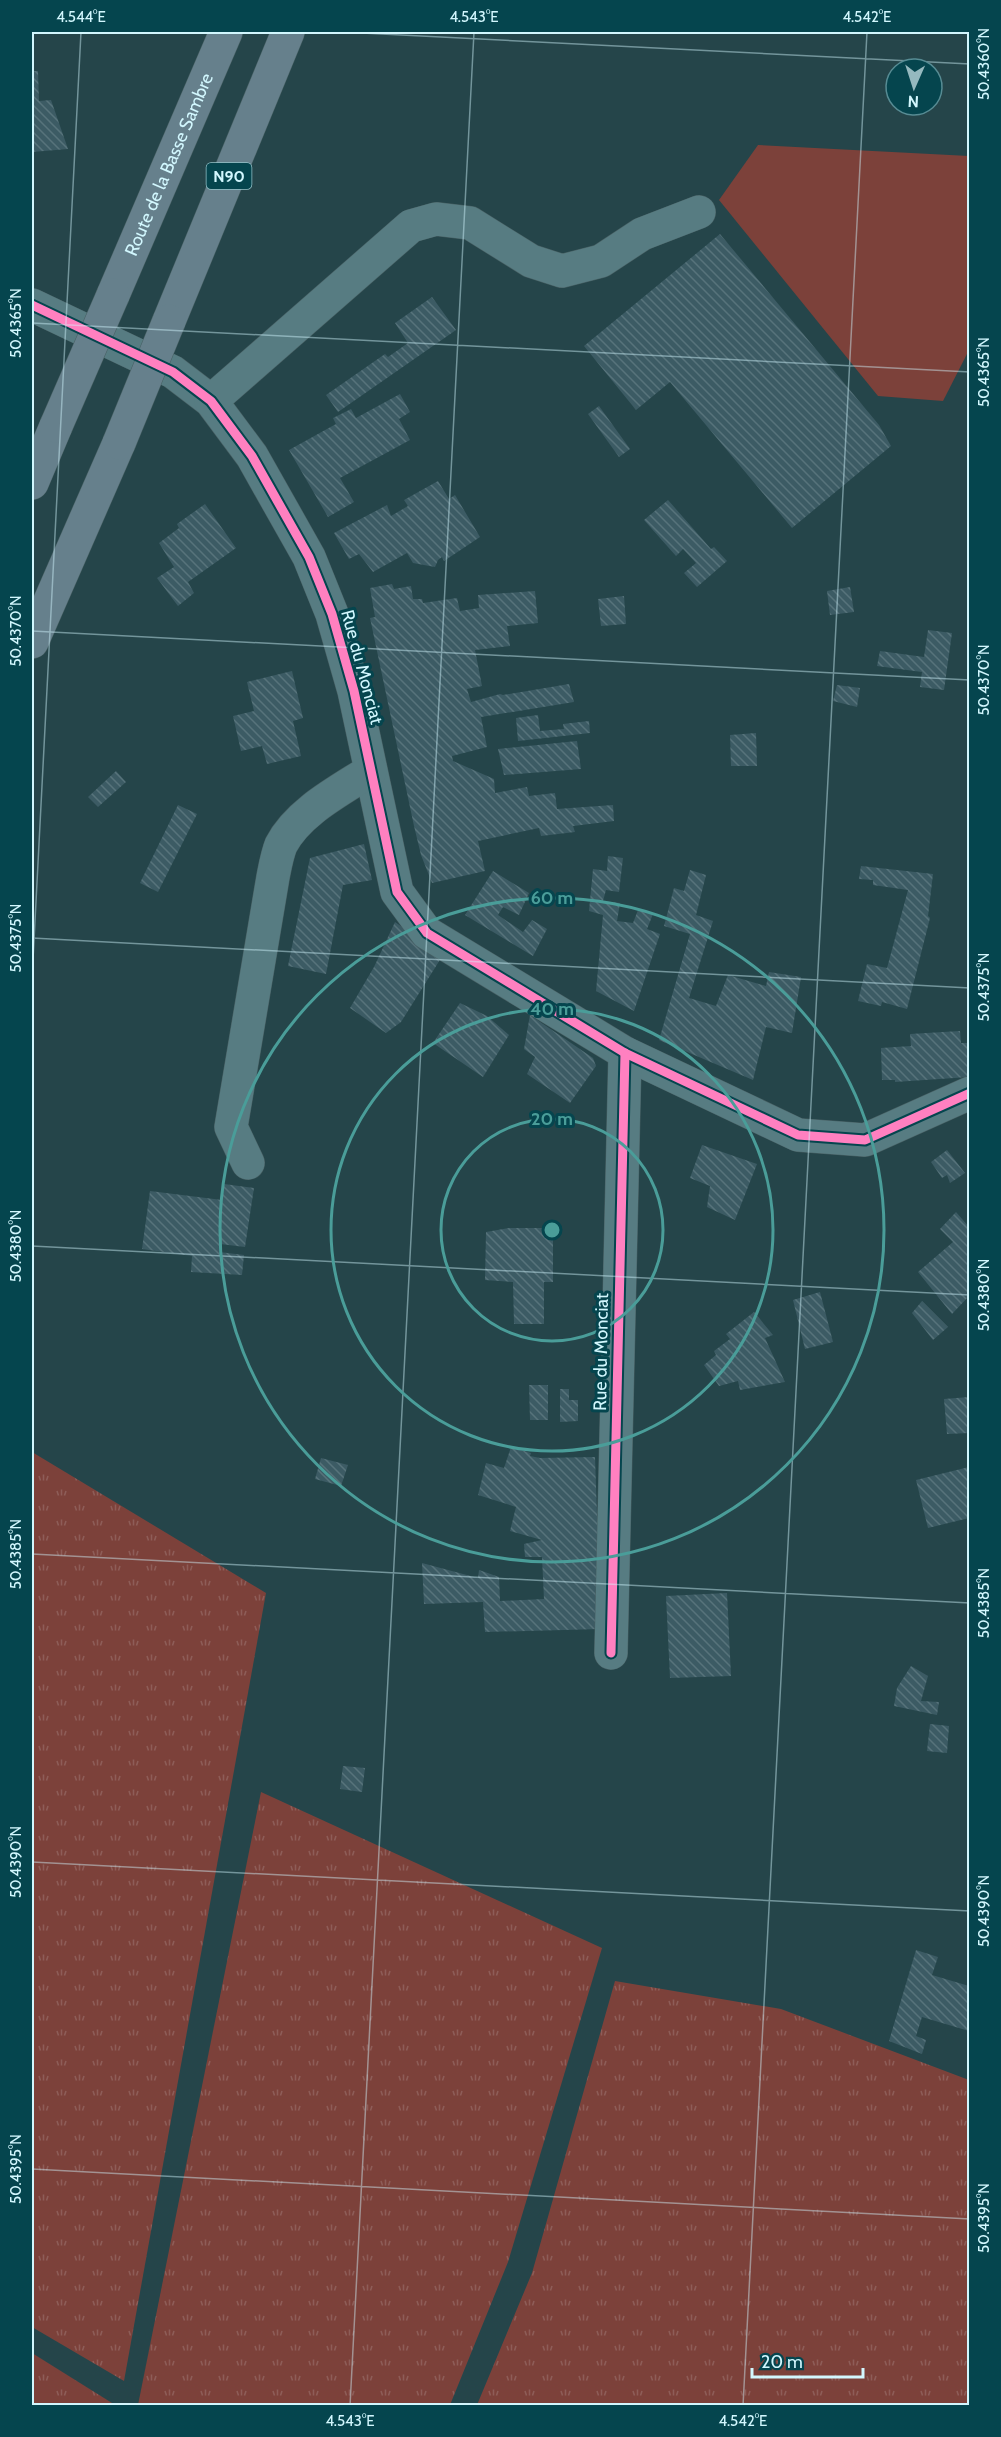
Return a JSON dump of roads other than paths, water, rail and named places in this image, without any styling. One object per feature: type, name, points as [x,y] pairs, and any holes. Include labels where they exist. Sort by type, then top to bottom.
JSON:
[{"type":"highway","name":"Route de la Basse Sambre","points":[[32,483],[226,32]]},
{"type":"highway","name":"N90","points":[[32,642],[118,443],[288,32]]},
{"type":"street","points":[[211,401],[411,226],[436,219],[470,224],[531,261],[562,271],[601,261],[642,234],[699,212]]},
{"type":"street","name":"Rue du Monciat","points":[[32,305],[173,372],[211,401],[252,456],[309,557],[332,614],[354,691],[397,892],[427,933],[625,1053],[798,1135],[865,1140],[969,1093]]},
{"type":"street","points":[[248,1163],[231,1127],[271,889],[281,846],[297,823],[331,796],[370,771]]},
{"type":"street","name":"Rue du Monciat","points":[[611,1653],[625,1053]]}]
